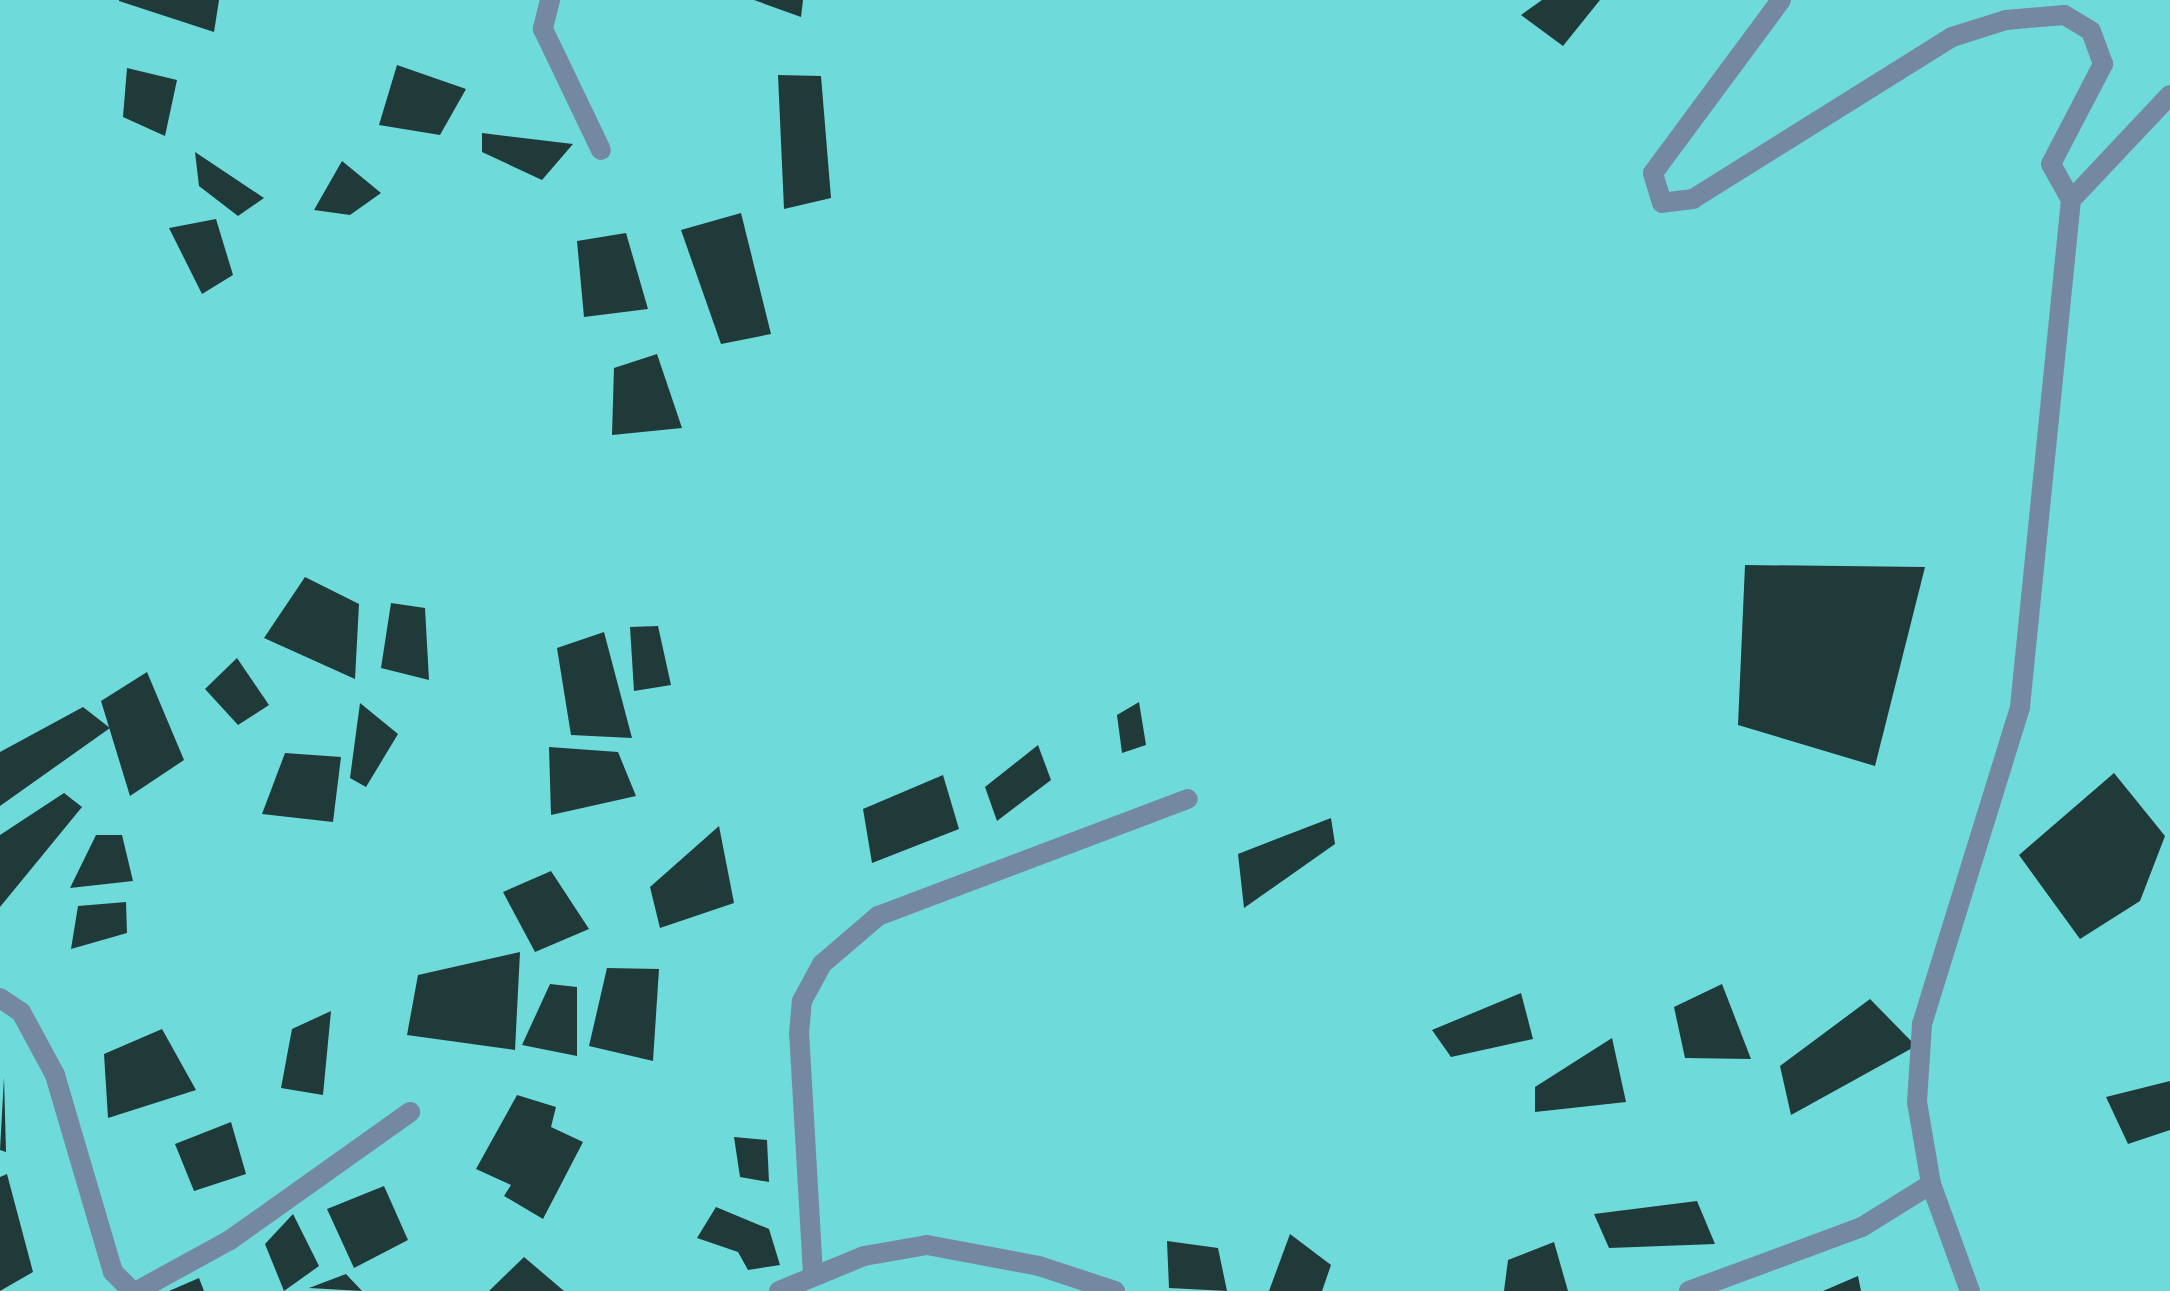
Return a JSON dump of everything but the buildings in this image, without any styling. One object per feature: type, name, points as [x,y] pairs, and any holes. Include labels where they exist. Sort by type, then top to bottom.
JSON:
[{"type":"street","points":[[550,0],[543,29],[601,150]]},
{"type":"street","points":[[1781,0],[1653,173],[1662,203],[1693,199],[1952,37],[2006,20],[2064,15],[2091,31],[2103,64],[2051,164],[2071,200],[2020,707],[1916,1061],[1931,1184],[1970,1291]]},
{"type":"street","points":[[2071,200],[2170,95]]},
{"type":"street","points":[[813,1274],[799,1034],[802,1001],[822,964],[878,916],[1188,799]]},
{"type":"street","points":[[0,998],[21,1012],[55,1075],[113,1272],[134,1291],[230,1240],[410,1112]]},
{"type":"street","points":[[1689,1291],[1862,1227],[1931,1184]]},
{"type":"street","points":[[780,1291],[813,1274],[927,1245],[1039,1266],[1115,1291]]}]
